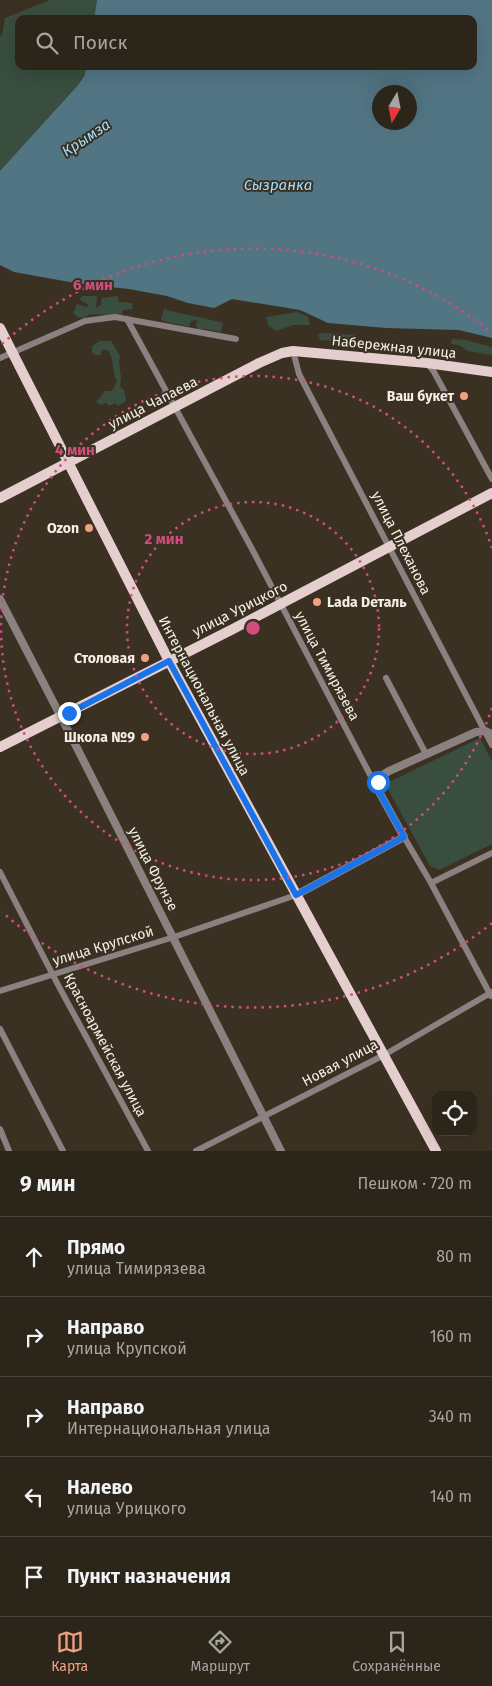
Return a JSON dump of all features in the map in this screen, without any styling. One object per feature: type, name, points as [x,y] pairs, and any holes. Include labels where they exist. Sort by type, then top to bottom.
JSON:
[{"type":"main road","name":"Интернациональная улица","points":[[0,328],[169,661],[436,1151]]},
{"type":"main road","name":"улица Чапаева","points":[[0,498],[269,358],[293,351]]},
{"type":"main road","name":"Набережная улица","points":[[293,351],[427,363],[492,372]]},
{"type":"main road","name":"улица Урицкого","points":[[0,747],[390,548],[492,493]]},
{"type":"street","points":[[0,358],[84,320],[115,317],[236,339]]},
{"type":"street","name":"улица Тимирязева","points":[[127,319],[281,604],[377,788],[491,994]]},
{"type":"street","name":"улица Плеханова","points":[[293,351],[299,374],[488,732],[492,745]]},
{"type":"street","points":[[427,363],[434,372],[492,479]]},
{"type":"street","name":"улица Фрунзе","points":[[0,599],[174,937],[280,1151]]},
{"type":"street","points":[[386,678],[426,754]]},
{"type":"street","points":[[377,788],[380,779],[385,773],[476,732],[488,732]]},
{"type":"street","name":"улица Крупской","points":[[0,991],[174,937],[296,895],[404,837]]},
{"type":"street","points":[[431,883],[492,853]]},
{"type":"street","name":"Красноармейская улица","points":[[0,872],[148,1151]]},
{"type":"street","name":"Новая улица","points":[[196,1151],[384,1054],[491,994]]},
{"type":"street","points":[[0,1029],[63,1151]]},
{"type":"street","points":[[0,1129],[9,1151]]},
{"type":"green space","points":[[50,0],[97,0],[95,15],[15,15],[15,70],[86,70],[78,85],[0,171],[0,36],[2,35],[5,18]]},
{"type":"green space","points":[[82,296],[97,296],[96,308],[101,305],[102,298],[117,296],[119,302],[132,303],[133,309],[123,310],[121,316],[90,314],[84,318],[78,317],[73,313],[77,304],[86,307],[89,305],[80,300]]},
{"type":"green space","points":[[164,309],[223,323],[221,332],[199,330],[196,326],[197,320],[191,321],[189,327],[161,320]]},
{"type":"green space","points":[[298,312],[308,317],[310,325],[293,325],[276,331],[268,325],[266,317]]},
{"type":"green space","points":[[318,334],[356,335],[359,340],[346,342],[320,340]]},
{"type":"green space","points":[[452,339],[466,340],[492,347],[492,355],[468,351],[459,345],[451,344]]},
{"type":"green space","points":[[100,341],[111,341],[120,356],[120,387],[124,390],[126,401],[118,406],[115,403],[109,406],[106,403],[101,405],[96,402],[105,391],[112,391],[117,381],[112,358],[108,350],[102,350],[100,355],[92,353],[92,346]]},
{"type":"green space","points":[[480,738],[492,761],[492,844],[439,870],[430,866],[385,784]]},
{"type":"water","name":"Сызранка","points":[[97,0],[492,0],[492,338],[459,330],[386,328],[328,323],[300,310],[232,299],[214,308],[129,289],[81,284],[14,272],[0,265],[0,171],[78,85],[86,70],[477,70],[477,15],[95,15]]},
{"type":"place","name":"Ваш букет","points":[[464,396]]},
{"type":"place","name":"Ozon","points":[[89,528]]},
{"type":"place","name":"Lada Dеталь","points":[[317,602]]},
{"type":"place","name":"Столовая","points":[[145,658]]},
{"type":"place","name":"Школа №9","points":[[145,737]]},
{"type":"route","points":[[69,713],[169,661],[296,895],[404,837],[377,788],[378,782]]},
{"type":"water label","name":"Крымза","points":[[86,138]]}]
